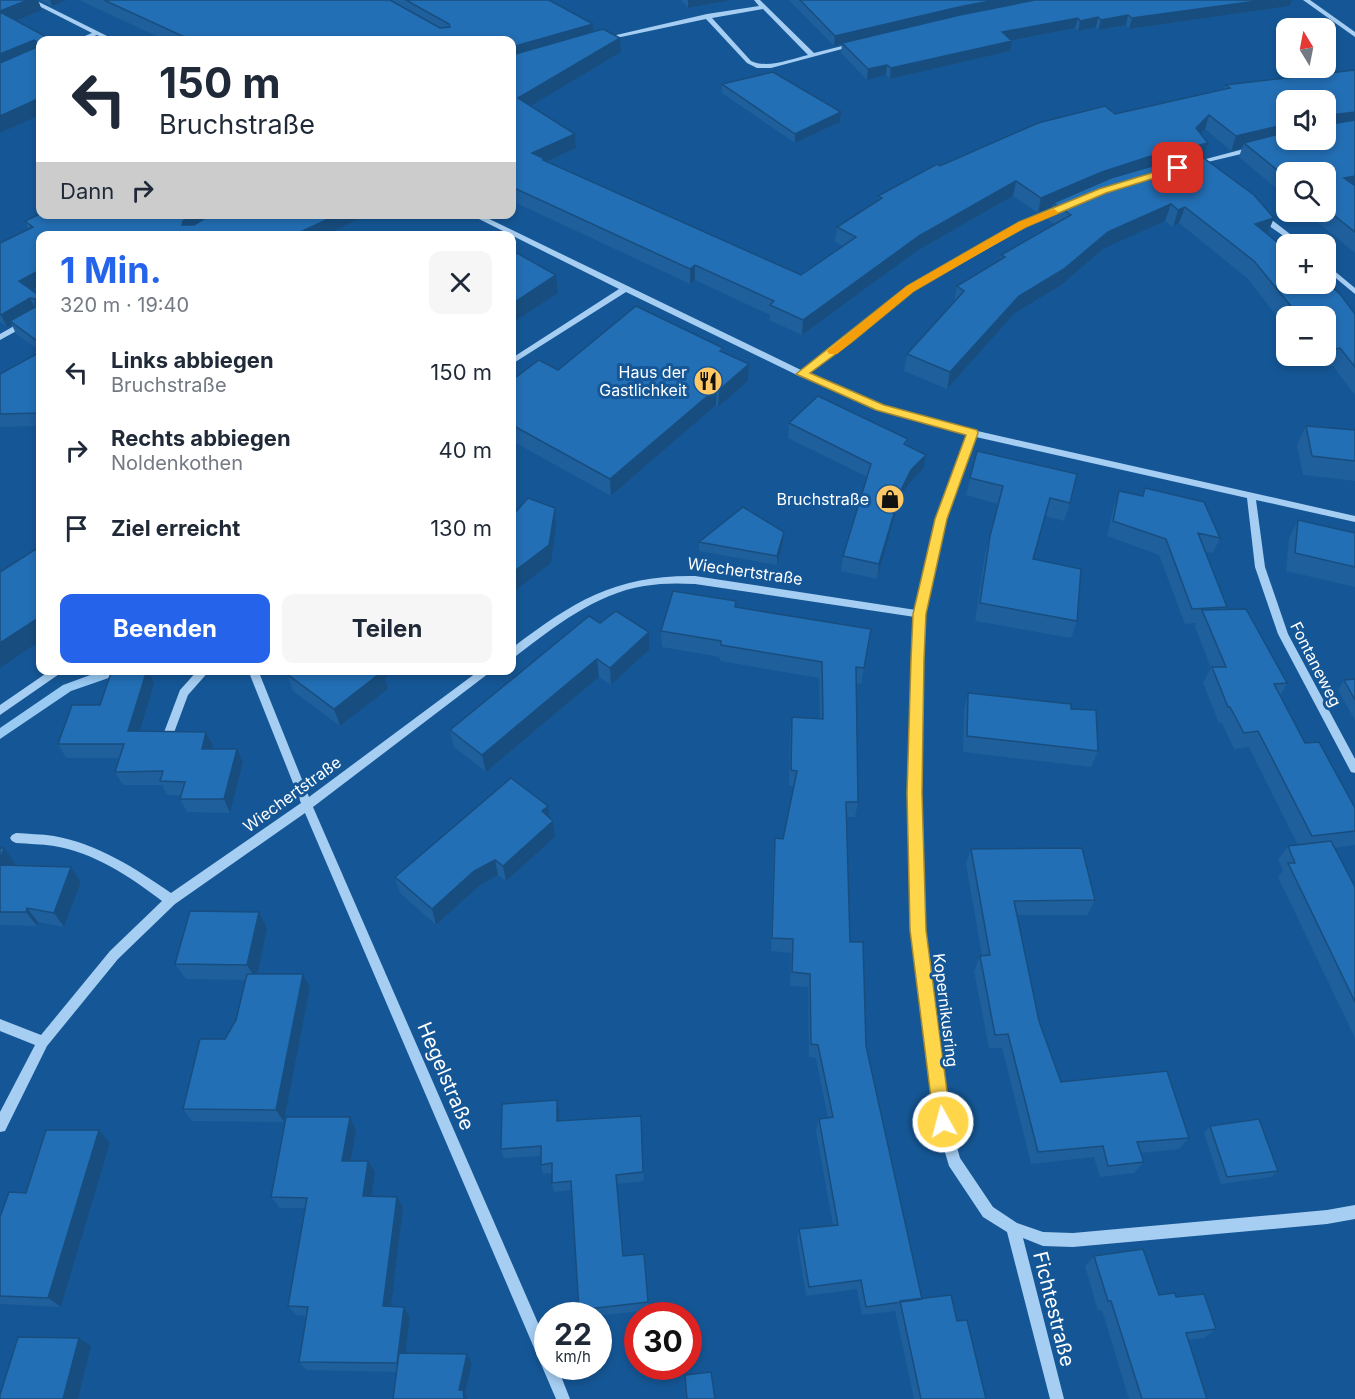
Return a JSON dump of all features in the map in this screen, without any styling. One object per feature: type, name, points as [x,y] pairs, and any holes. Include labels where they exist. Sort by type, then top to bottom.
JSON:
[{"type":"street","points":[[30,0],[103,36]]},
{"type":"street","points":[[757,0],[811,54]]},
{"type":"street","points":[[1306,0],[1355,35]]},
{"type":"street","points":[[597,40],[707,16],[764,7]]},
{"type":"street","points":[[707,16],[749,62],[757,66],[778,65],[811,54],[857,44]]},
{"type":"street","points":[[90,36],[97,33]]},
{"type":"street","points":[[1184,166],[1260,147]]},
{"type":"street","points":[[1193,164],[1202,171]]},
{"type":"street","points":[[802,374],[848,340],[910,288],[1023,225],[1076,202]]},
{"type":"street","points":[[1258,213],[1286,234]]},
{"type":"street","points":[[482,219],[506,231]]},
{"type":"street","points":[[516,236],[802,374],[880,407],[973,433],[1355,519]]},
{"type":"street","points":[[1336,275],[1355,292]]},
{"type":"street","points":[[516,358],[624,289]]},
{"type":"street","points":[[0,337],[36,317]]},
{"type":"street","name":"Kopernikusring","points":[[973,433],[941,519],[920,614],[917,659],[915,793],[918,930],[943,1122],[954,1161],[988,1212],[1013,1228],[1043,1239],[1073,1240],[1327,1217],[1355,1212]]},
{"type":"street","name":"Fontaneweg","points":[[1251,496],[1260,567],[1283,634],[1355,769]]},
{"type":"street","name":"Wiechertstraße","points":[[516,650],[562,615],[587,601],[611,590],[659,580],[695,579],[920,614]]},
{"type":"street","points":[[0,711],[53,675]]},
{"type":"street","points":[[168,735],[184,693],[200,675]]},
{"type":"street","name":"Hegelstraße","points":[[256,675],[307,805],[534,1332]]},
{"type":"street","name":"Wiechertstraße","points":[[0,1126],[43,1042],[114,955],[171,900],[307,805],[481,675]]},
{"type":"street","points":[[16,837],[55,841],[88,850],[122,865],[171,900]]},
{"type":"street","points":[[0,1025],[43,1042]]},
{"type":"street","name":"Fichtestraße","points":[[1013,1228],[1057,1399]]},
{"type":"street","name":"Hegelstraße","points":[[555,1380],[563,1399]]},
{"type":"building","points":[[0,0],[28,0],[0,11]]},
{"type":"building","points":[[104,0],[390,0],[440,28],[450,27],[449,24],[406,0],[549,0],[593,24],[516,46],[516,36],[182,36]]},
{"type":"building","points":[[800,0],[995,0],[835,36]]},
{"type":"building","points":[[1035,0],[1264,0],[1132,18],[1128,15],[1080,21],[1078,18],[1002,32],[1012,41],[891,68],[887,65],[868,69],[842,43]]},
{"type":"building","points":[[0,12],[45,36],[36,36],[36,41],[34,40],[0,54]]},
{"type":"building","points":[[603,29],[620,38],[518,98],[575,134],[532,153],[545,159],[543,160],[801,275],[856,237],[837,227],[882,198],[878,196],[937,164],[940,166],[1038,123],[1105,106],[1115,114],[1230,88],[1225,85],[1286,78],[1336,78],[1336,72],[1355,70],[1355,112],[1336,114],[1336,90],[1276,90],[1276,127],[1236,136],[1209,115],[1196,128],[1208,143],[1148,157],[1102,172],[1041,198],[1016,181],[919,236],[803,320],[770,305],[774,301],[695,265],[690,269],[516,189],[516,54]]},
{"type":"building","points":[[36,45],[36,100],[0,116],[0,63],[35,48]]},
{"type":"building","points":[[773,72],[841,112],[795,134],[722,84]]},
{"type":"building","points":[[1355,120],[1355,176],[1344,178],[1355,186],[1355,232],[1336,217],[1336,162],[1276,162],[1276,169],[1244,143],[1276,135],[1276,150],[1336,150],[1336,123]]},
{"type":"building","points":[[1197,153],[1254,195],[1274,218],[1255,224],[1276,241],[1276,288],[1254,261],[1185,207],[1178,210],[1171,204],[1108,232],[1064,269],[1019,296],[950,372],[907,354],[964,291],[957,286],[1005,257],[1001,255],[1071,215],[1053,203],[1111,178]]},
{"type":"building","points":[[36,216],[36,219],[186,219],[182,225],[194,225],[204,219],[328,219],[303,231],[36,231],[36,272],[19,281],[36,293],[36,299],[30,298],[1,315],[0,243],[33,227],[25,221]]},
{"type":"building","points":[[516,253],[556,275],[516,301]]},
{"type":"building","points":[[1336,291],[1340,294],[1355,314],[1355,367],[1340,348],[1336,349],[1336,306],[1291,306],[1281,294],[1336,294]]},
{"type":"building","points":[[36,299],[36,340],[10,321],[35,307]]},
{"type":"building","points":[[636,306],[723,348],[720,351],[749,364],[719,390],[717,388],[610,479],[516,427],[516,377],[539,360],[558,370]]},
{"type":"building","points":[[36,354],[36,413],[0,414],[0,374]]},
{"type":"building","points":[[818,396],[908,439],[904,444],[926,455],[911,470],[901,490],[879,564],[843,556],[871,464],[789,423]]},
{"type":"building","points":[[1306,426],[1355,430],[1355,461],[1312,456]]},
{"type":"building","points":[[977,451],[1077,474],[1070,503],[1050,498],[1033,559],[1081,569],[1077,621],[980,603],[990,536],[1003,486],[970,478]]},
{"type":"building","points":[[1145,488],[1204,502],[1220,538],[1198,533],[1227,607],[1192,609],[1166,539],[1113,521],[1119,491],[1143,496]]},
{"type":"building","points":[[528,498],[555,508],[549,545],[516,570],[516,512]]},
{"type":"building","points":[[743,507],[784,532],[777,556],[699,542]]},
{"type":"building","points":[[1298,520],[1355,533],[1355,567],[1295,553]]},
{"type":"building","points":[[36,549],[36,620],[0,643],[0,572]]},
{"type":"building","points":[[673,591],[736,601],[735,607],[871,629],[864,668],[856,667],[858,802],[846,802],[850,942],[863,942],[866,1046],[922,1299],[866,1307],[861,1280],[809,1287],[799,1229],[838,1225],[819,1119],[833,1117],[818,1045],[811,1044],[810,974],[792,972],[793,939],[772,938],[775,838],[783,839],[797,771],[791,770],[792,717],[823,719],[822,662],[721,645],[721,641],[661,631]]},
{"type":"building","points":[[1246,609],[1287,683],[1274,684],[1305,743],[1319,742],[1355,808],[1355,831],[1312,836],[1258,731],[1244,733],[1228,707],[1212,667],[1226,667],[1202,610]]},
{"type":"building","points":[[616,611],[649,632],[610,668],[597,659],[482,755],[450,730],[589,616],[600,623]]},
{"type":"building","points":[[110,675],[145,675],[128,731],[206,732],[202,749],[237,749],[224,799],[180,799],[185,782],[160,781],[163,771],[115,772],[124,744],[58,744],[72,705],[100,705]]},
{"type":"building","points":[[288,675],[378,675],[334,709]]},
{"type":"building","points":[[1355,679],[1355,700],[1344,680]]},
{"type":"building","points":[[968,693],[1071,704],[1071,709],[1096,710],[1098,751],[967,736]]},
{"type":"building","points":[[511,778],[548,806],[542,811],[553,821],[503,866],[495,860],[474,871],[432,909],[395,877]]},
{"type":"building","points":[[1331,841],[1355,887],[1355,1002],[1288,863],[1295,863],[1288,846]]},
{"type":"building","points":[[1082,848],[1095,900],[1014,901],[1039,1021],[1061,1082],[1167,1071],[1189,1138],[1137,1142],[1144,1162],[1108,1166],[1103,1146],[1038,1152],[1008,1034],[995,1035],[980,956],[990,955],[971,849]]},
{"type":"building","points":[[0,865],[71,867],[54,913],[27,908],[26,912],[0,912]]},
{"type":"building","points":[[190,911],[259,912],[247,965],[175,964]]},
{"type":"building","points":[[247,974],[303,974],[276,1110],[183,1109],[200,1039],[225,1039],[236,1020]]},
{"type":"building","points":[[557,1100],[557,1121],[641,1116],[643,1172],[616,1175],[623,1256],[644,1254],[648,1302],[624,1302],[624,1305],[612,1306],[612,1302],[579,1302],[571,1181],[552,1183],[552,1163],[541,1165],[541,1146],[501,1149],[502,1104]]},
{"type":"building","points":[[286,1117],[350,1117],[342,1161],[368,1161],[363,1196],[397,1197],[383,1306],[404,1307],[397,1363],[299,1362],[308,1307],[288,1306],[307,1198],[271,1197]]},
{"type":"building","points":[[1259,1119],[1278,1171],[1227,1177],[1210,1126]]},
{"type":"building","points":[[46,1130],[99,1130],[48,1298],[0,1296],[0,1217],[9,1192],[26,1193]]},
{"type":"building","points":[[1143,1249],[1159,1295],[1175,1293],[1176,1297],[1204,1294],[1216,1329],[1186,1333],[1207,1399],[1142,1399],[1094,1256]]},
{"type":"building","points":[[951,1295],[957,1321],[967,1320],[986,1399],[921,1399],[900,1301]]},
{"type":"building","points":[[18,1337],[79,1338],[63,1399],[0,1399]]},
{"type":"building","points":[[399,1353],[467,1354],[459,1390],[463,1390],[464,1399],[393,1399]]},
{"type":"building","points":[[711,1372],[715,1399],[687,1399],[685,1380],[702,1380],[702,1373]]},
{"type":"waterway","points":[[0,734],[67,688],[105,675]]},
{"type":"slow traffic","points":[[833,351],[910,288],[968,254],[1023,225],[1054,212]]},
{"type":"place","name":"Haus der Gastlichkeit","points":[[708,381]]},
{"type":"place","name":"Bruchstraße","points":[[890,499]]},
{"type":"route","points":[[943,1122],[918,930],[915,793],[917,659],[920,614],[941,519],[973,433],[880,407],[802,374],[848,340],[910,288],[986,245],[1023,225],[1102,191],[1178,168]]}]
